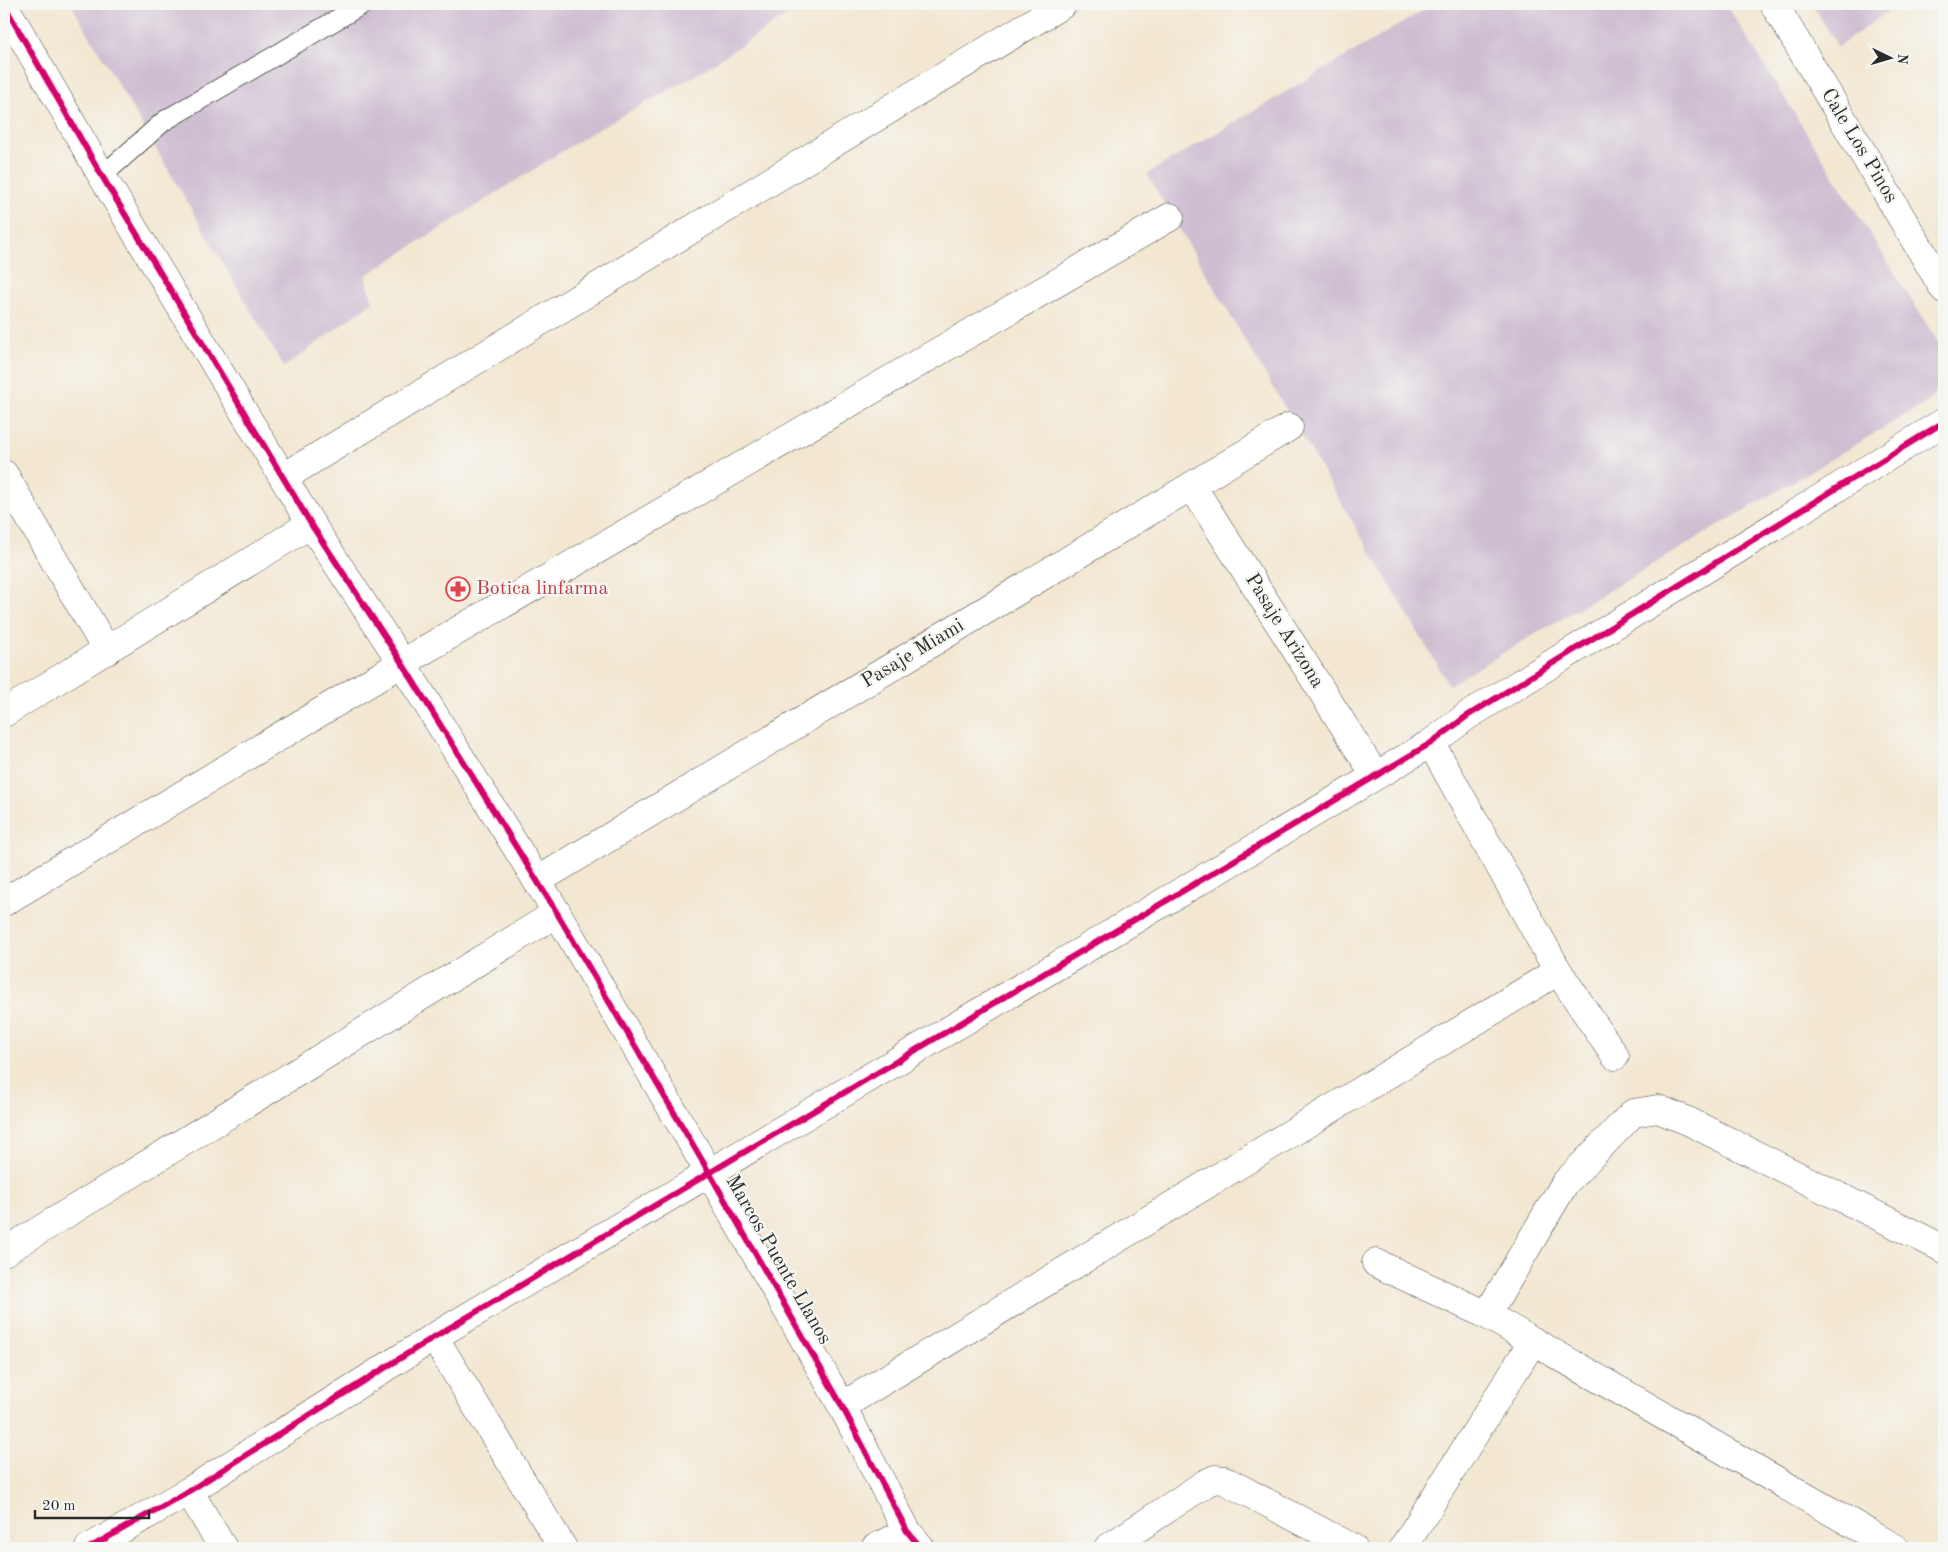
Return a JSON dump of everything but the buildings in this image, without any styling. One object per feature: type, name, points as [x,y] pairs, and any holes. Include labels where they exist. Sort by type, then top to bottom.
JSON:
[{"type":"street","points":[[284,477],[1062,4]]},
{"type":"street","name":"Cale Los Pinos","points":[[1774,4],[1944,289]]},
{"type":"street","name":"Marcos Puente Llanos","points":[[4,5],[102,176],[311,524],[402,663],[556,913],[710,1174],[842,1406],[914,1540]]},
{"type":"street","points":[[4,902],[402,663],[1170,217]]},
{"type":"street","points":[[89,1548],[189,1491],[434,1337],[1430,743],[1467,716],[1944,422]]},
{"type":"street","name":"Pasaje Miami","points":[[537,881],[1289,428]]},
{"type":"street","points":[[4,474],[107,651]]},
{"type":"street","name":"Pasaje Arizona","points":[[1192,486],[1375,775]]},
{"type":"street","points":[[4,713],[311,524]]},
{"type":"street","points":[[1430,743],[1558,971],[1615,1056]]},
{"type":"street","points":[[4,1252],[556,913]]},
{"type":"street","points":[[842,1406],[1558,971]]},
{"type":"street","points":[[1487,1315],[1565,1183],[1633,1113],[1658,1109],[1688,1121],[1944,1249]]},
{"type":"street","points":[[1376,1263],[1487,1315],[1895,1548]]},
{"type":"street","points":[[434,1337],[563,1548]]},
{"type":"street","points":[[1403,1548],[1533,1341]]},
{"type":"street","points":[[1108,1548],[1206,1483],[1220,1479],[1353,1548]]},
{"type":"street","points":[[189,1491],[223,1548]]},
{"type":"street","points":[[875,1548],[914,1540]]},
{"type":"lane","points":[[102,176],[164,121],[363,4]]},
{"type":"shaded area","points":[[71,4],[804,4],[694,76],[591,133],[365,276],[373,302],[284,367]]},
{"type":"shaded area","points":[[1434,4],[1726,4],[1944,352],[1944,374],[1931,400],[1449,685],[1147,174]]},
{"type":"shaded area","points":[[1812,4],[1898,4],[1838,47]]},
{"type":"cycle path","points":[[4,5],[102,176],[311,524],[402,663],[557,913],[710,1174],[842,1406],[907,1531],[921,1548]]},
{"type":"cycle path","points":[[89,1548],[189,1491],[434,1337],[1431,743],[1467,716],[1944,422]]},
{"type":"place","name":"Botica linfarma","points":[[458,589]]}]
